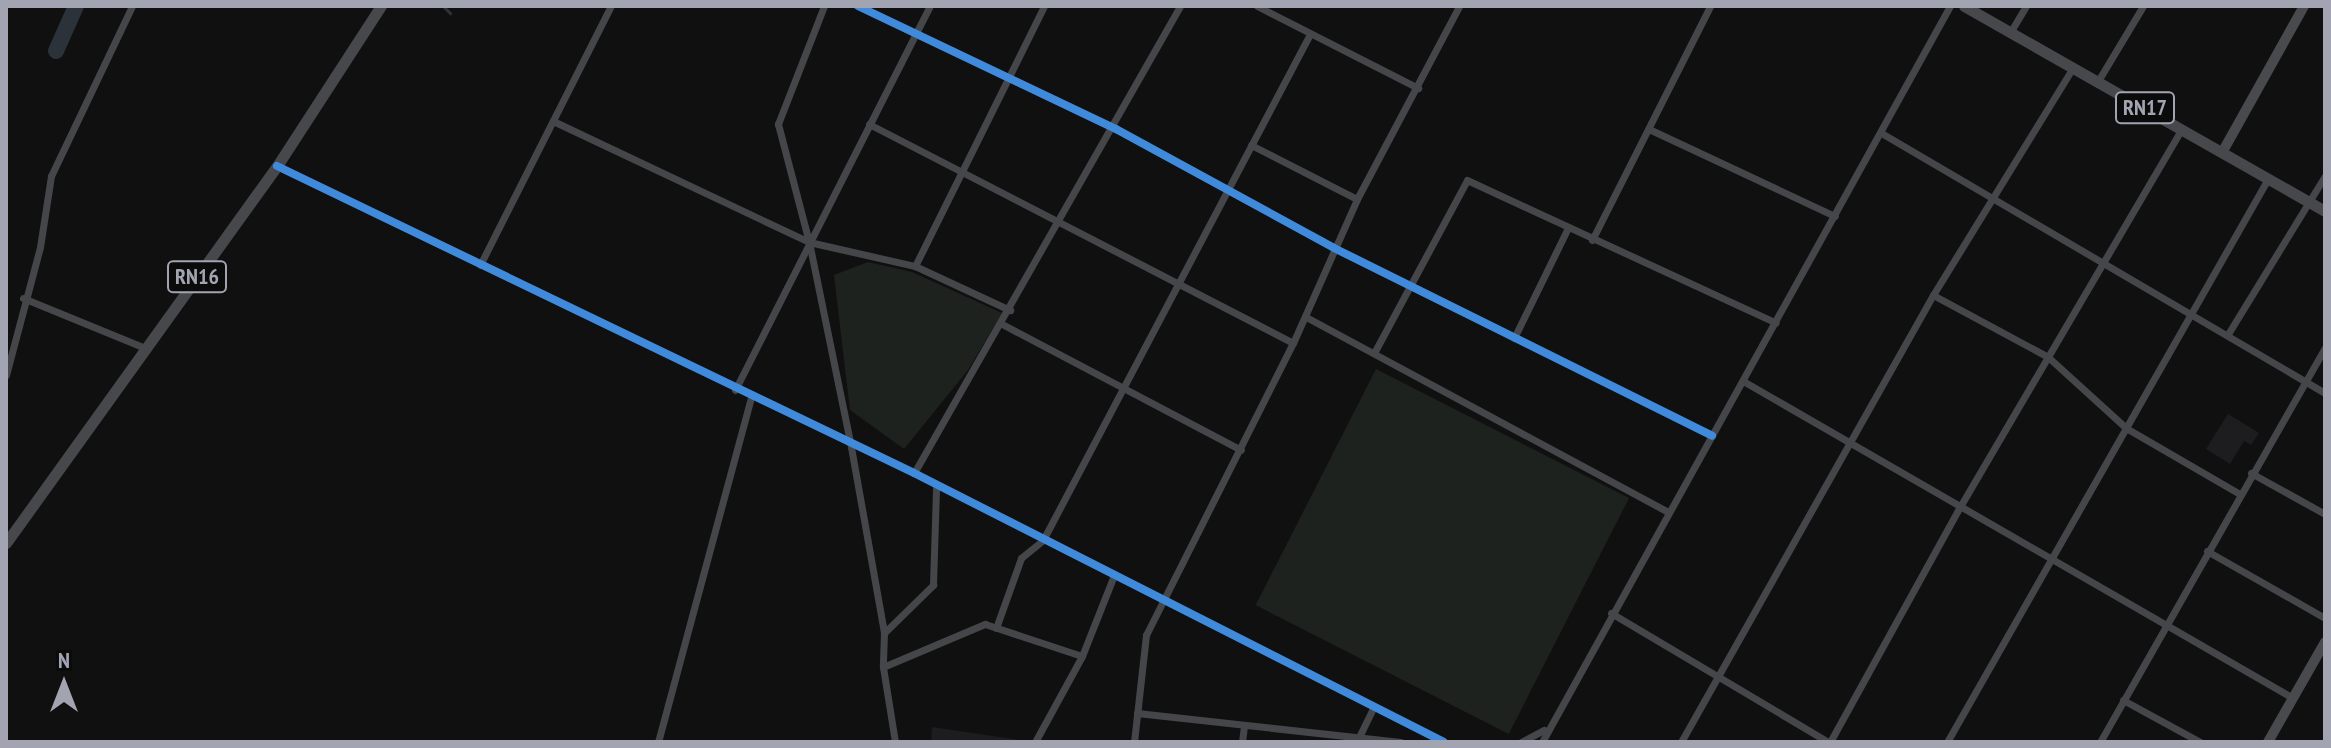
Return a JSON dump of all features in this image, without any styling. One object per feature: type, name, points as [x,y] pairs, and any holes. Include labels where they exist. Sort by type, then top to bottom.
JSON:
[{"type":"main road","name":"RN16","points":[[6,543],[277,166],[361,45],[381,6]]},
{"type":"main road","name":"RN17","points":[[1964,6],[2325,211]]},
{"type":"street","points":[[6,375],[23,298],[40,247],[51,176],[132,6]]},
{"type":"street","points":[[480,265],[611,6]]},
{"type":"street","points":[[824,6],[778,124],[809,242],[851,447],[884,633],[883,667],[895,742]]},
{"type":"street","points":[[858,6],[1007,81],[1110,127],[1334,248],[1712,436]]},
{"type":"street","points":[[735,390],[930,6]]},
{"type":"street","points":[[915,266],[1044,6]]},
{"type":"street","points":[[914,473],[1010,310],[1055,218],[1180,6]]},
{"type":"street","points":[[1257,6],[1418,88]]},
{"type":"street","points":[[1134,742],[1146,635],[1167,602],[1306,317],[1357,199],[1459,6]]},
{"type":"street","points":[[1592,240],[1651,130],[1710,6]]},
{"type":"street","points":[[1542,742],[1544,730],[1883,134],[1950,6]]},
{"type":"street","points":[[2011,31],[2026,6]]},
{"type":"street","points":[[2098,81],[2143,6]]},
{"type":"street","points":[[2223,151],[2304,6]]},
{"type":"street","points":[[996,628],[1021,558],[1043,540],[1310,34]]},
{"type":"street","points":[[1681,742],[1933,295],[2073,67]]},
{"type":"street","points":[[553,121],[809,242],[915,266],[1010,310]]},
{"type":"street","points":[[869,124],[1293,343]]},
{"type":"street","points":[[1611,613],[1829,742],[1961,505],[2182,129]]},
{"type":"street","points":[[1651,130],[1835,216]]},
{"type":"street","points":[[1883,134],[2325,393]]},
{"type":"street","points":[[1251,145],[1357,199]]},
{"type":"street","points":[[277,166],[851,447],[914,473],[936,488],[1444,742]]},
{"type":"street","points":[[2228,334],[2325,176]]},
{"type":"street","points":[[1947,742],[2269,177]]},
{"type":"street","points":[[1374,353],[1467,180],[1776,323]]},
{"type":"street","points":[[1514,338],[1568,228]]},
{"type":"street","points":[[1933,295],[2048,357],[2126,428],[2240,494]]},
{"type":"street","points":[[23,298],[145,348]]},
{"type":"street","points":[[1306,317],[1667,511]]},
{"type":"street","points":[[1002,324],[1241,450]]},
{"type":"street","points":[[2100,742],[2325,348]]},
{"type":"street","points":[[1743,381],[1849,445],[2051,556],[2293,698]]},
{"type":"street","points":[[658,742],[751,398]]},
{"type":"street","points":[[2251,473],[2325,514]]},
{"type":"street","points":[[884,633],[933,585],[936,488]]},
{"type":"street","points":[[2207,551],[2325,618]]},
{"type":"street","points":[[1035,742],[1082,656],[1114,575]]},
{"type":"street","points":[[883,667],[985,624],[1082,656]]},
{"type":"street","points":[[2268,742],[2325,642]]},
{"type":"street","points":[[2123,700],[2200,742]]},
{"type":"street","points":[[1359,737],[1373,708]]},
{"type":"street","points":[[1137,713],[1400,742]]},
{"type":"street","points":[[1242,742],[1244,725]]},
{"type":"street","points":[[1521,742],[1544,730]]},
{"type":"shaded area","points":[[868,262],[912,272],[1002,313],[968,370],[904,449],[850,410],[834,275]]},
{"type":"shaded area","points":[[1376,369],[1629,498],[1509,734],[1256,605]]},
{"type":"shaded area","points":[[2228,414],[2259,433],[2251,445],[2244,441],[2230,464],[2206,449]]},
{"type":"shaded area","points":[[932,727],[1020,740],[931,742]]},
{"type":"waterway","points":[[56,51],[76,6]]},
{"type":"waterway","points":[[443,6],[450,13]]},
{"type":"cycle path","points":[[858,6],[1116,129],[1334,248],[1712,436]]},
{"type":"cycle path","points":[[277,166],[914,473],[1444,742]]}]
